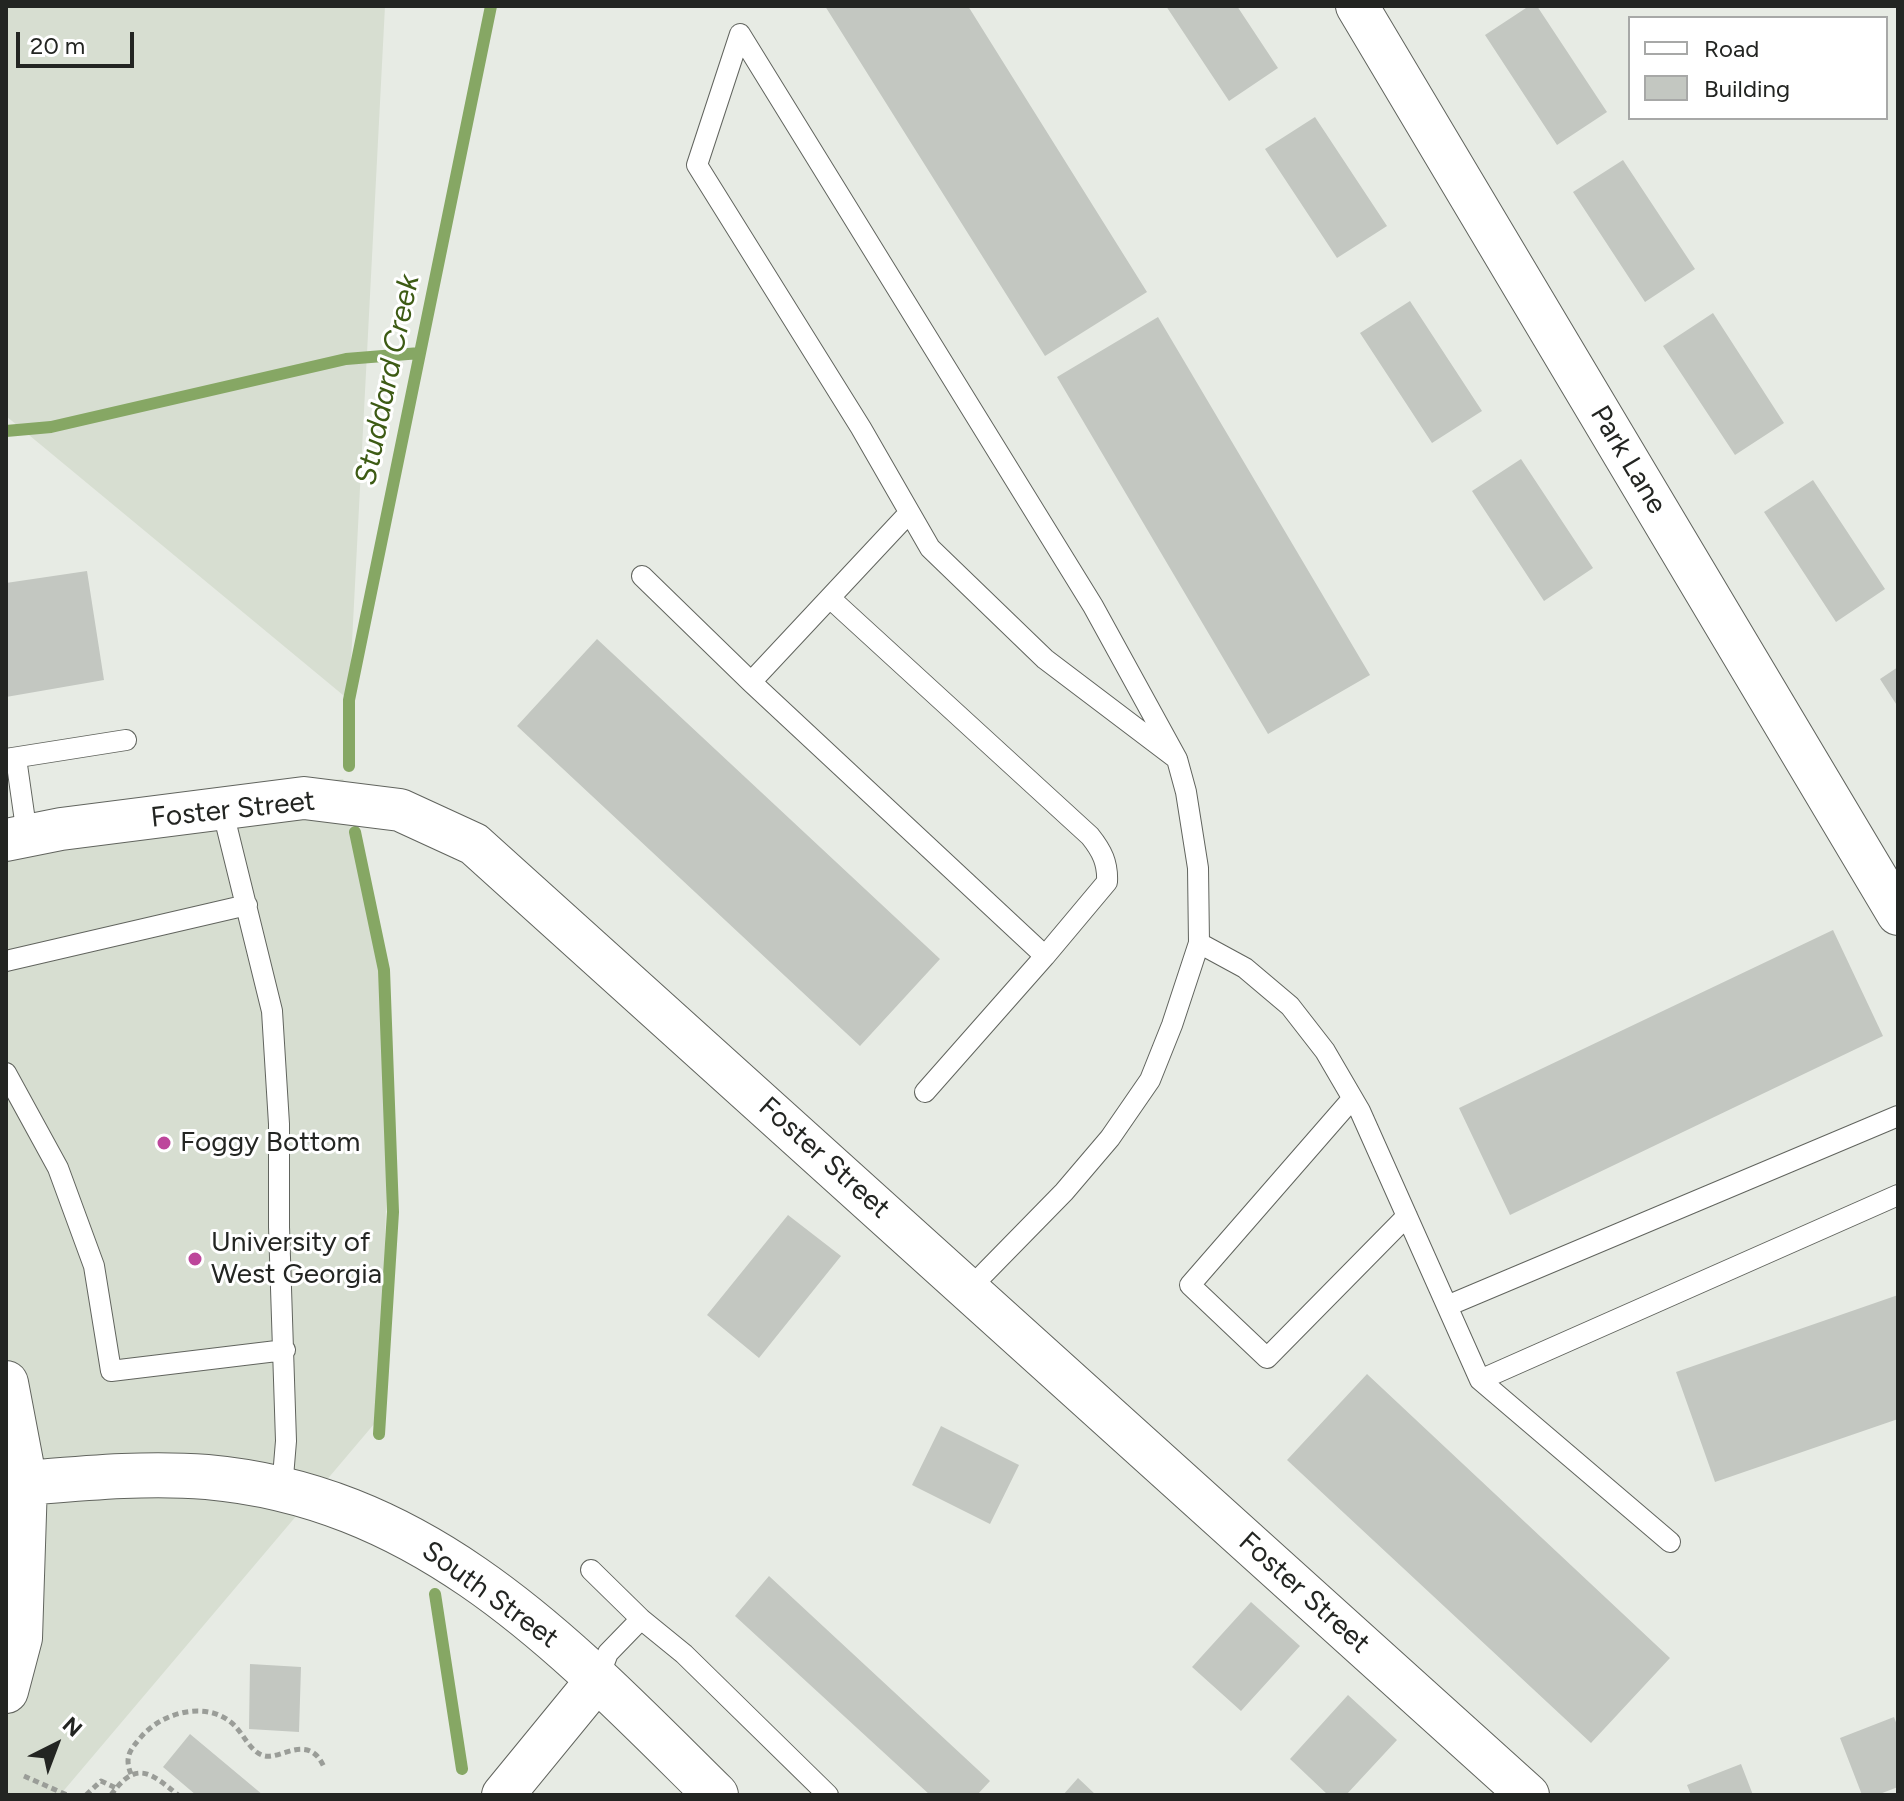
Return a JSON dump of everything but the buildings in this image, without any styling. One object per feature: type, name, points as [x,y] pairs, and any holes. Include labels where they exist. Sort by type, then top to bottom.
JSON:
[{"type":"street","name":"Park Lane","points":[[1357,6],[1898,914]]},
{"type":"street","name":"Foster Street","points":[[16,837],[304,798],[400,810],[474,844],[1528,1795]]},
{"type":"street","points":[[6,1383],[25,1483],[20,1638],[6,1691]]},
{"type":"street","name":"South Street","points":[[25,1483],[125,1476],[207,1477],[282,1489],[390,1527],[440,1554],[536,1624],[598,1679],[716,1795]]},
{"type":"street","points":[[503,1795],[598,1679]]},
{"type":"lane","points":[[969,1289],[1073,1181],[1110,1138],[1150,1080],[1199,943],[1198,868],[1186,792],[1177,759],[1093,606],[740,34],[697,165],[861,428],[930,548],[1045,659],[1177,759]]},
{"type":"lane","points":[[751,682],[909,513]]},
{"type":"lane","points":[[642,576],[1045,956]]},
{"type":"lane","points":[[831,599],[1090,836],[1108,867],[1107,882],[925,1092]]},
{"type":"lane","points":[[16,837],[11,759],[126,740]]},
{"type":"lane","points":[[222,808],[272,1011],[279,1124],[279,1227],[285,1350],[286,1441],[282,1489]]},
{"type":"lane","points":[[6,961],[247,905]]},
{"type":"lane","points":[[1199,943],[1245,968],[1290,1006],[1325,1051],[1360,1111],[1480,1380],[1670,1542]]},
{"type":"lane","points":[[6,1073],[58,1168],[94,1266],[111,1371],[285,1350]]},
{"type":"lane","points":[[1352,1099],[1190,1285],[1267,1358],[1407,1216]]},
{"type":"lane","points":[[1447,1306],[1898,1116]]},
{"type":"lane","points":[[1480,1380],[1898,1195]]},
{"type":"lane","points":[[591,1570],[641,1619],[684,1654],[828,1795]]},
{"type":"lane","points":[[598,1679],[608,1653],[641,1619]]},
{"type":"path","points":[[131,1774],[126,1762],[128,1754],[151,1727],[170,1715],[202,1712],[213,1712],[228,1720],[255,1751],[264,1756],[289,1750],[308,1752],[321,1760],[324,1767]]},
{"type":"path","points":[[111,1795],[131,1774],[144,1772],[153,1775],[178,1795]]},
{"type":"path","points":[[24,1776],[67,1795]]},
{"type":"path","points":[[86,1795],[101,1781],[116,1788]]},
{"type":"shaded area","points":[[6,6],[385,6],[349,700],[6,416]]},
{"type":"shaded area","name":"University of West Georgia","points":[[343,779],[355,804],[374,913],[389,1101],[380,1417],[60,1795],[6,1795],[6,820],[232,788]]},
{"type":"waterway","name":"Studdard Creek","points":[[349,766],[349,700],[491,6]]},
{"type":"waterway","points":[[6,431],[51,427],[346,359],[420,353]]},
{"type":"waterway","name":"Studdard Creek","points":[[355,832],[384,970],[393,1212],[379,1434]]},
{"type":"waterway","name":"Studdard Creek","points":[[435,1594],[462,1769]]},
{"type":"place","name":"Foggy Bottom","points":[[164,1143]]},
{"type":"place","name":"University of West Georgia","points":[[195,1259]]}]
